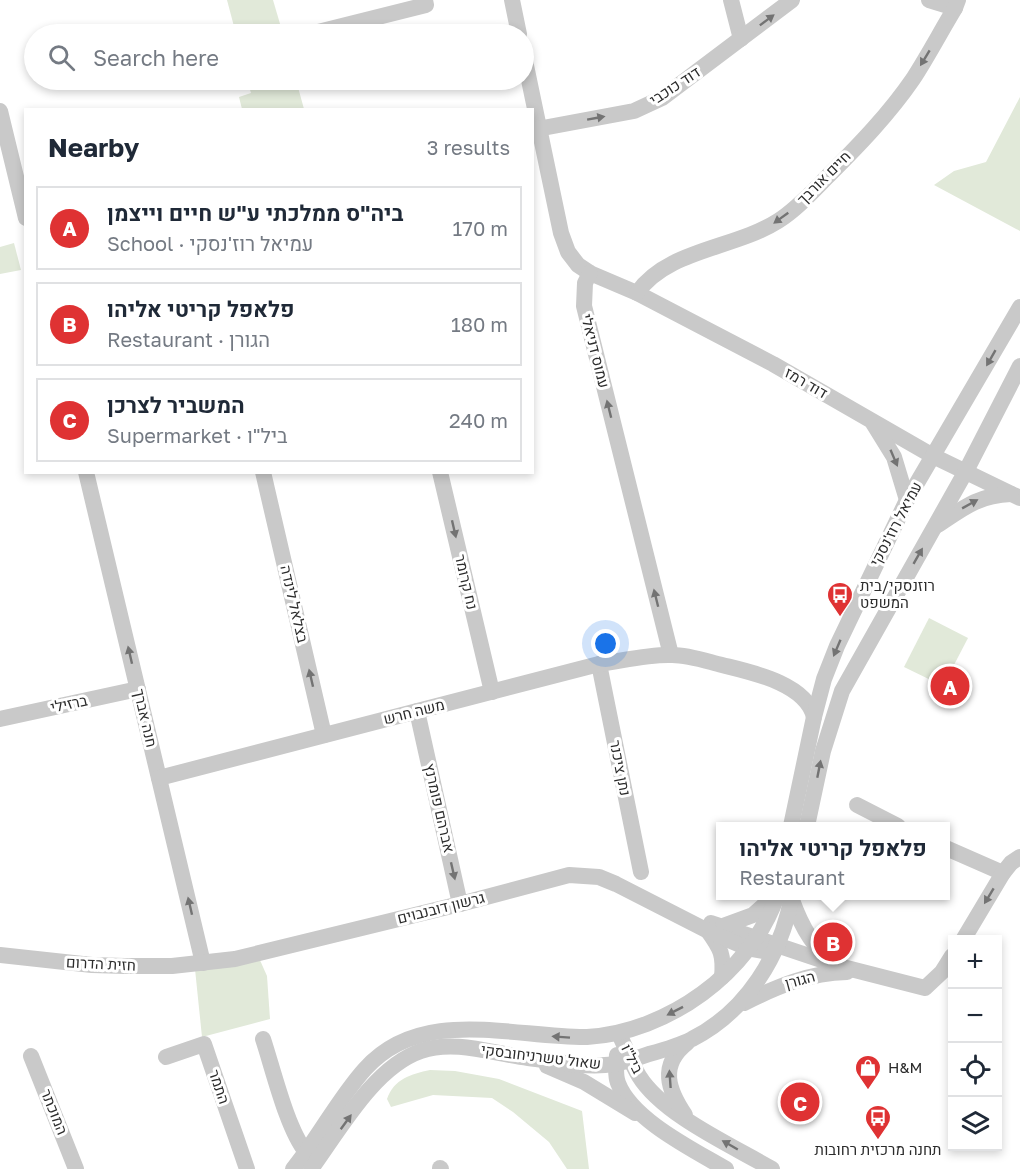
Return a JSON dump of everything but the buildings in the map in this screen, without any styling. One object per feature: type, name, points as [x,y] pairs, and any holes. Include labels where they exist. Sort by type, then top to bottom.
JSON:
[{"type":"street","points":[[512,0],[517,24]]},
{"type":"street","points":[[731,0],[741,39]]},
{"type":"street","name":"דוד כוכבי","points":[[536,129],[634,111],[662,98],[792,0]]},
{"type":"street","points":[[929,0],[956,4]]},
{"type":"street","points":[[346,24],[425,2]]},
{"type":"street","name":"חיים אורבך","points":[[637,293],[657,272],[672,264],[757,233],[798,205],[846,158],[914,78],[956,4]]},
{"type":"street","points":[[530,90],[533,108]]},
{"type":"street","points":[[0,111],[24,210]]},
{"type":"street","points":[[536,129],[564,242],[578,265],[590,273]]},
{"type":"street","name":"דוד רמז","points":[[590,273],[637,293],[772,364],[933,456],[1015,496]]},
{"type":"street","name":"עמוס דניאלי","points":[[590,273],[585,283],[584,306],[670,655]]},
{"type":"street","name":"עמיאל רוז'נסקי","points":[[792,822],[824,679],[862,592],[907,500],[1020,307]]},
{"type":"street","points":[[808,822],[823,751],[842,691],[966,471],[1020,366]]},
{"type":"street","points":[[871,420],[894,457],[907,500]]},
{"type":"street","name":"חנה אברך","points":[[86,474],[203,963]]},
{"type":"street","name":"בצלאל לינדה","points":[[263,474],[324,735]]},
{"type":"street","name":"נח קרומר","points":[[440,474],[492,692]]},
{"type":"street","points":[[934,527],[977,500],[998,494],[1015,496]]},
{"type":"street","name":"משה חרש","points":[[159,778],[599,664],[670,655],[695,658],[768,678],[792,690]]},
{"type":"street","name":"נתן ציכנר","points":[[599,664],[641,872]]},
{"type":"street","points":[[792,690],[810,689],[824,679]]},
{"type":"street","name":"ברזילי","points":[[0,719],[138,689]]},
{"type":"street","points":[[792,690],[808,704],[814,717]]},
{"type":"street","name":"אברהם פומרנץ","points":[[417,711],[460,904]]},
{"type":"street","points":[[857,805],[889,822]]},
{"type":"street","points":[[950,849],[1013,865],[966,935]]},
{"type":"street","name":"גרשון דובנבוים","points":[[203,963],[275,950],[578,874],[616,884],[673,912],[751,942]]},
{"type":"street","points":[[722,977],[721,949],[715,928],[753,915],[776,900]]},
{"type":"street","points":[[751,942],[781,900]]},
{"type":"street","points":[[778,946],[783,900]]},
{"type":"street","points":[[786,900],[796,912],[811,939],[839,966]]},
{"type":"street","name":"הגורן","points":[[751,942],[778,946],[866,974],[925,988],[942,972],[948,962]]},
{"type":"street","name":"שאול טשרניחובסקי","points":[[293,1169],[365,1068],[386,1050],[408,1038],[423,1033],[453,1029],[567,1037],[620,1034],[680,1010],[703,994],[722,977],[751,942]]},
{"type":"street","name":"שאול טשרניחובסקי","points":[[311,1169],[377,1080],[408,1056],[434,1047],[448,1046],[597,1066],[624,1062],[691,1040],[716,1024],[739,1005],[759,981],[778,946]]},
{"type":"street","name":"חזית הדרום","points":[[0,955],[92,965],[172,966],[203,963]]},
{"type":"street","name":"הגורן","points":[[739,1005],[791,981],[826,974],[866,974]]},
{"type":"street","name":"ביל\"ו","points":[[620,1034],[624,1062],[618,1083],[636,1108],[655,1125],[726,1169]]},
{"type":"street","points":[[263,1039],[291,1125],[299,1144],[306,1152]]},
{"type":"street","points":[[689,1121],[670,1088],[668,1074],[673,1058],[691,1040]]},
{"type":"street","name":"התמר","points":[[166,1057],[204,1044],[247,1169]]},
{"type":"street","name":"המוכתר","points":[[31,1056],[76,1169]]},
{"type":"street","points":[[526,1058],[578,1079],[655,1125]]},
{"type":"street","name":"ביל\"ו","points":[[624,1062],[655,1095],[689,1121],[772,1169]]},
{"type":"green space","points":[[227,0],[273,0],[280,24],[233,24]]},
{"type":"green space","points":[[250,90],[299,90],[304,108],[242,108],[239,97],[251,93]]},
{"type":"green space","points":[[1020,97],[1020,231],[934,185],[954,171],[986,162]]},
{"type":"green space","points":[[14,243],[21,270],[0,274],[0,247]]},
{"type":"green space","points":[[929,618],[968,638],[943,686],[904,667]]},
{"type":"green space","points":[[259,958],[267,976],[270,1019],[202,1037],[195,969]]},
{"type":"green space","points":[[430,1070],[455,1071],[499,1079],[582,1111],[589,1169],[567,1169],[549,1142],[492,1098],[433,1095],[391,1107],[387,1099],[399,1082],[404,1078]]},
{"type":"place","name":"רוזנסקי/בית המשפט","points":[[840,618]]},
{"type":"place","name":"ביה\"ס ממלכתי ע\"ש חיים וייצמן","points":[[950,686]]},
{"type":"place","name":"פלאפל קריטי אליהו","points":[[833,942]]},
{"type":"place","name":"H&M","points":[[868,1091]]},
{"type":"place","name":"המשביר לצרכן","points":[[800,1102]]},
{"type":"place","name":"תחנה מרכזית רחובות","points":[[878,1141]]}]
